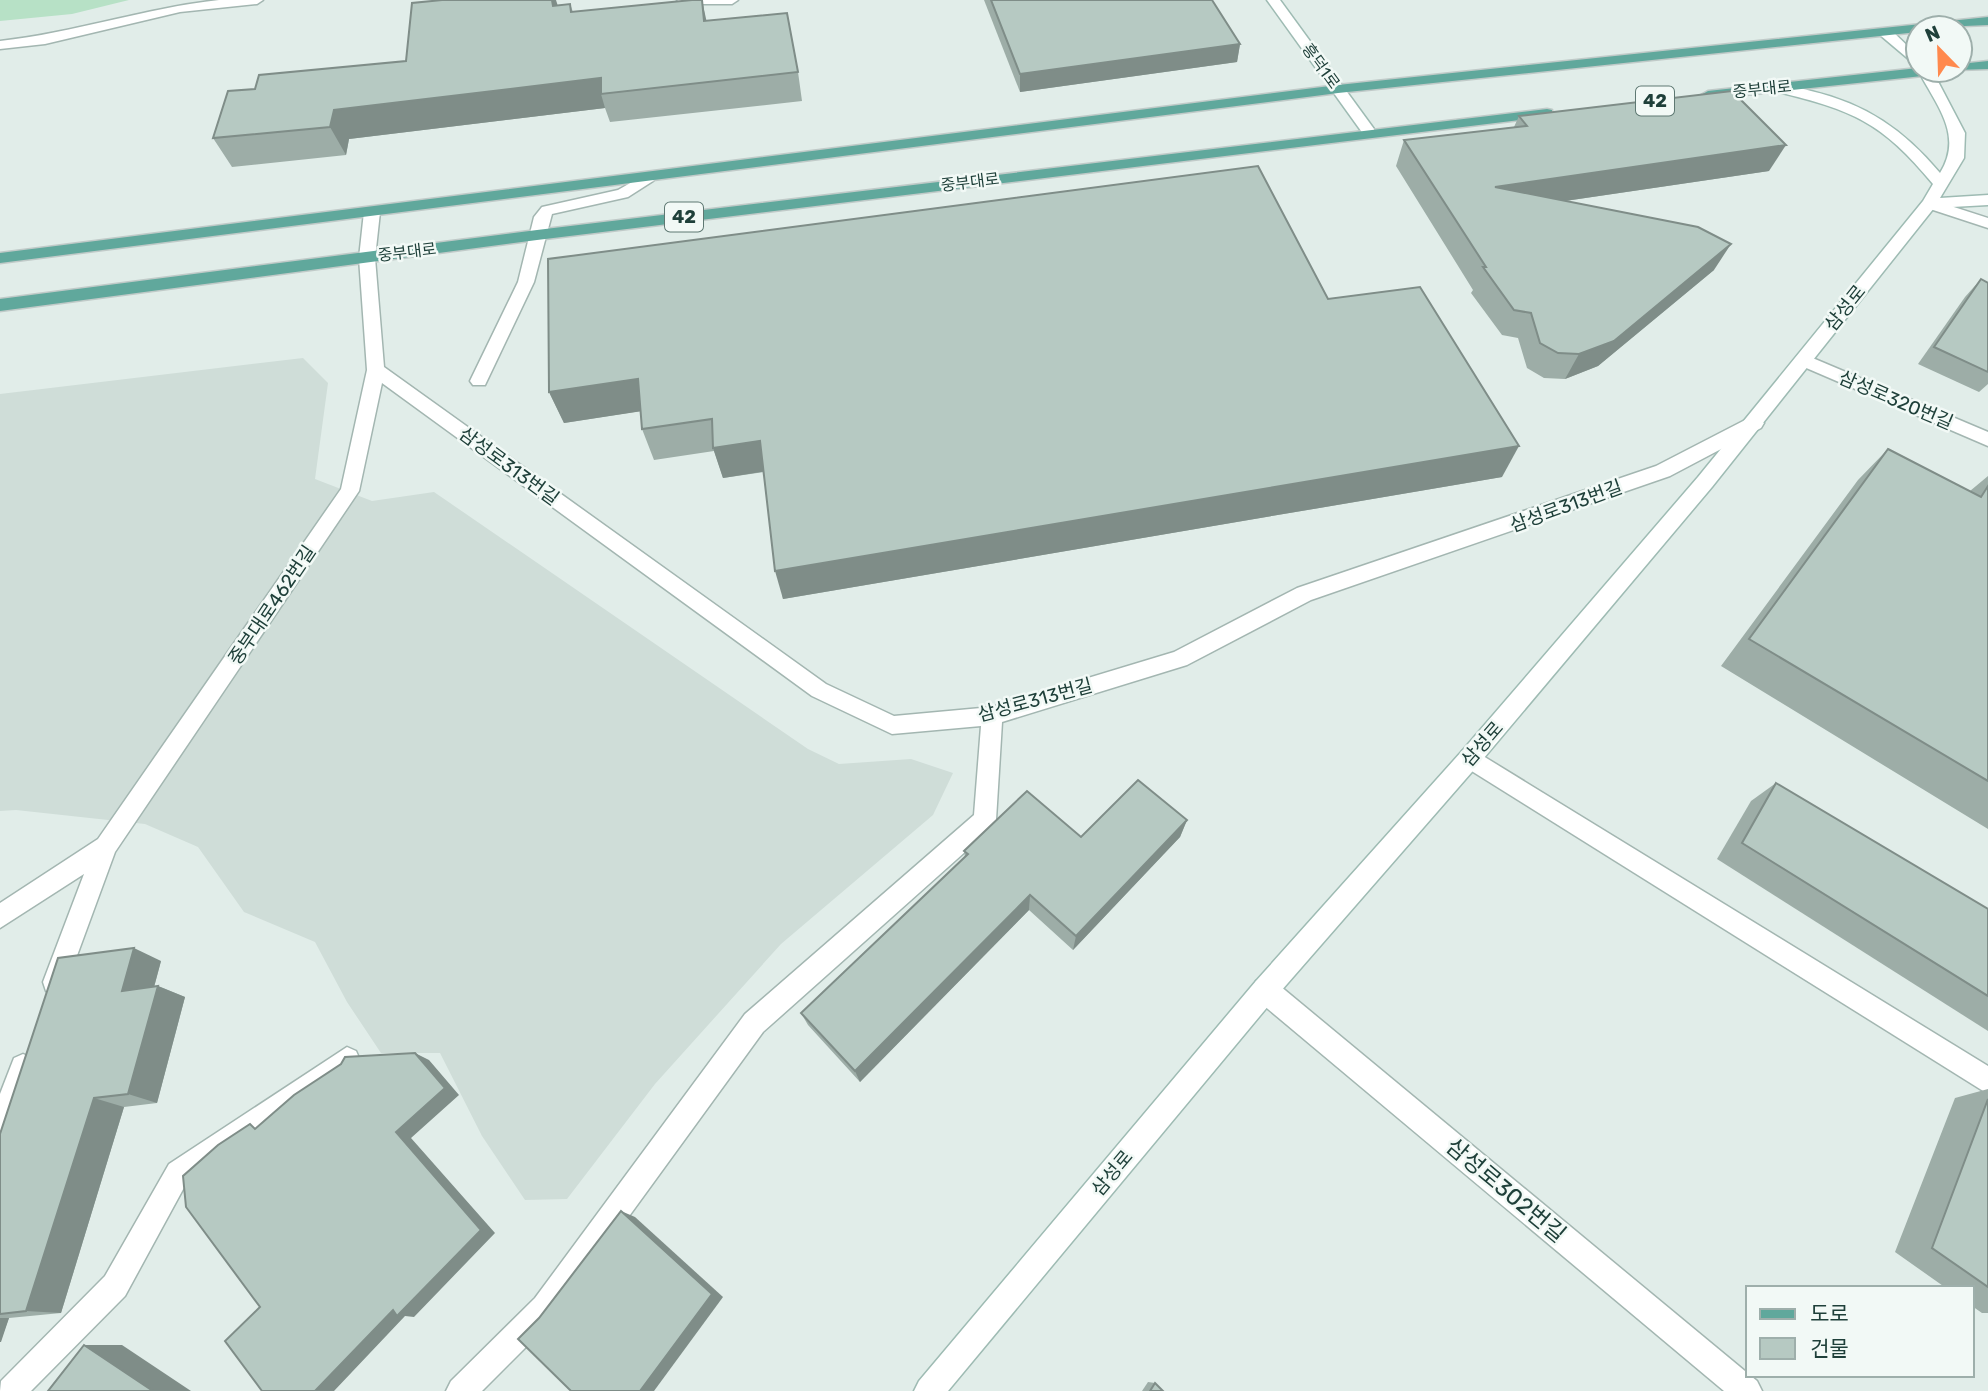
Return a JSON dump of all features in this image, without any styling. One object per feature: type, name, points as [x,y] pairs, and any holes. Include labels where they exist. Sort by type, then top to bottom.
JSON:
[{"type":"main road","name":"42","points":[[0,258],[1338,89],[1904,30]]},
{"type":"main road","name":"중부대로","points":[[1698,96],[1904,72]]},
{"type":"main road","name":"중부대로","points":[[0,305],[537,235],[1369,132],[1561,111]]},
{"type":"street","points":[[0,45],[45,40],[180,8],[257,0]]},
{"type":"street","points":[[683,0],[732,0]]},
{"type":"street","name":"흥덕1로","points":[[1273,0],[1369,132]]},
{"type":"street","name":"삼성로","points":[[1885,32],[1904,48]]},
{"type":"street","name":"삼성로","points":[[929,1391],[1265,990],[1470,758],[1755,423],[1929,204],[1957,158],[1958,134],[1935,84]]},
{"type":"street","points":[[1780,88],[1829,98],[1871,116],[1910,145],[1941,184]]},
{"type":"street","points":[[479,381],[526,282],[537,235],[547,210],[623,194],[648,178]]},
{"type":"street","points":[[1929,204],[1988,200]]},
{"type":"street","points":[[1929,204],[1988,223]]},
{"type":"street","name":"중부대로462번길","points":[[0,917],[106,846],[350,491],[376,370],[367,257],[372,212]]},
{"type":"street","name":"삼성로320번길","points":[[1803,360],[1988,439]]},
{"type":"street","name":"삼성로313번길","points":[[376,370],[819,690],[892,725],[992,716],[1180,659],[1304,594],[1489,533],[1663,471],[1755,423]]},
{"type":"street","points":[[461,1391],[545,1308],[754,1023],[985,820],[992,716]]},
{"type":"street","points":[[1470,758],[1988,1081]]},
{"type":"street","points":[[48,1000],[106,846]]},
{"type":"street","name":"삼성로302번길","points":[[1265,990],[1747,1391]]},
{"type":"street","points":[[0,1128],[29,1051]]},
{"type":"street","points":[[11,1391],[115,1286],[178,1173],[346,1060]]},
{"type":"shaded area","points":[[303,358],[328,383],[315,479],[372,501],[434,492],[808,749],[839,764],[911,759],[953,773],[933,815],[781,944],[655,1084],[567,1199],[525,1200],[482,1136],[440,1053],[381,1053],[347,1002],[315,942],[244,912],[198,847],[145,824],[16,810],[0,811],[0,394]]},
{"type":"green space","points":[[0,0],[129,0],[72,14],[0,21]]},
{"type":"building","points":[[442,0],[552,0],[553,6],[570,4],[571,12],[702,0],[704,21],[787,13],[798,72],[601,94],[601,78],[334,110],[330,127],[213,138],[228,91],[255,89],[259,75],[406,61],[412,3]]},
{"type":"building","points":[[991,0],[1212,0],[1240,44],[1020,74]]},
{"type":"building","points":[[1732,91],[1786,145],[1495,187],[1698,227],[1731,244],[1614,341],[1579,354],[1558,353],[1540,343],[1531,313],[1514,310],[1483,267],[1486,267],[1404,140],[1527,126],[1519,116]]},
{"type":"building","points":[[1258,166],[1328,299],[1420,287],[1519,446],[775,571],[760,441],[713,448],[712,419],[642,429],[638,379],[549,392],[548,259]]},
{"type":"building","points":[[1981,279],[1988,283],[1988,372],[1934,347]]},
{"type":"building","points":[[1888,449],[1981,497],[1988,486],[1988,781],[1749,639]]},
{"type":"building","points":[[1138,780],[1187,820],[1076,936],[1030,895],[855,1071],[801,1013],[968,854],[964,851],[1027,791],[1081,837]]},
{"type":"building","points":[[1776,783],[1988,909],[1988,996],[1742,843]]},
{"type":"building","points":[[134,948],[122,991],[158,986],[128,1094],[94,1098],[26,1311],[0,1314],[0,1134],[58,958]]},
{"type":"building","points":[[415,1053],[445,1088],[396,1132],[481,1230],[397,1316],[393,1310],[315,1391],[262,1391],[225,1341],[260,1307],[186,1207],[183,1176],[218,1145],[250,1124],[255,1129],[294,1095],[341,1064],[345,1057]]},
{"type":"building","points":[[1988,1099],[1988,1287],[1932,1248]]},
{"type":"building","points":[[621,1211],[712,1294],[640,1391],[571,1391],[518,1339],[539,1318]]},
{"type":"building","points":[[84,1345],[153,1391],[48,1391]]},
{"type":"building","points":[[1155,1383],[1163,1391],[1150,1391]]}]
